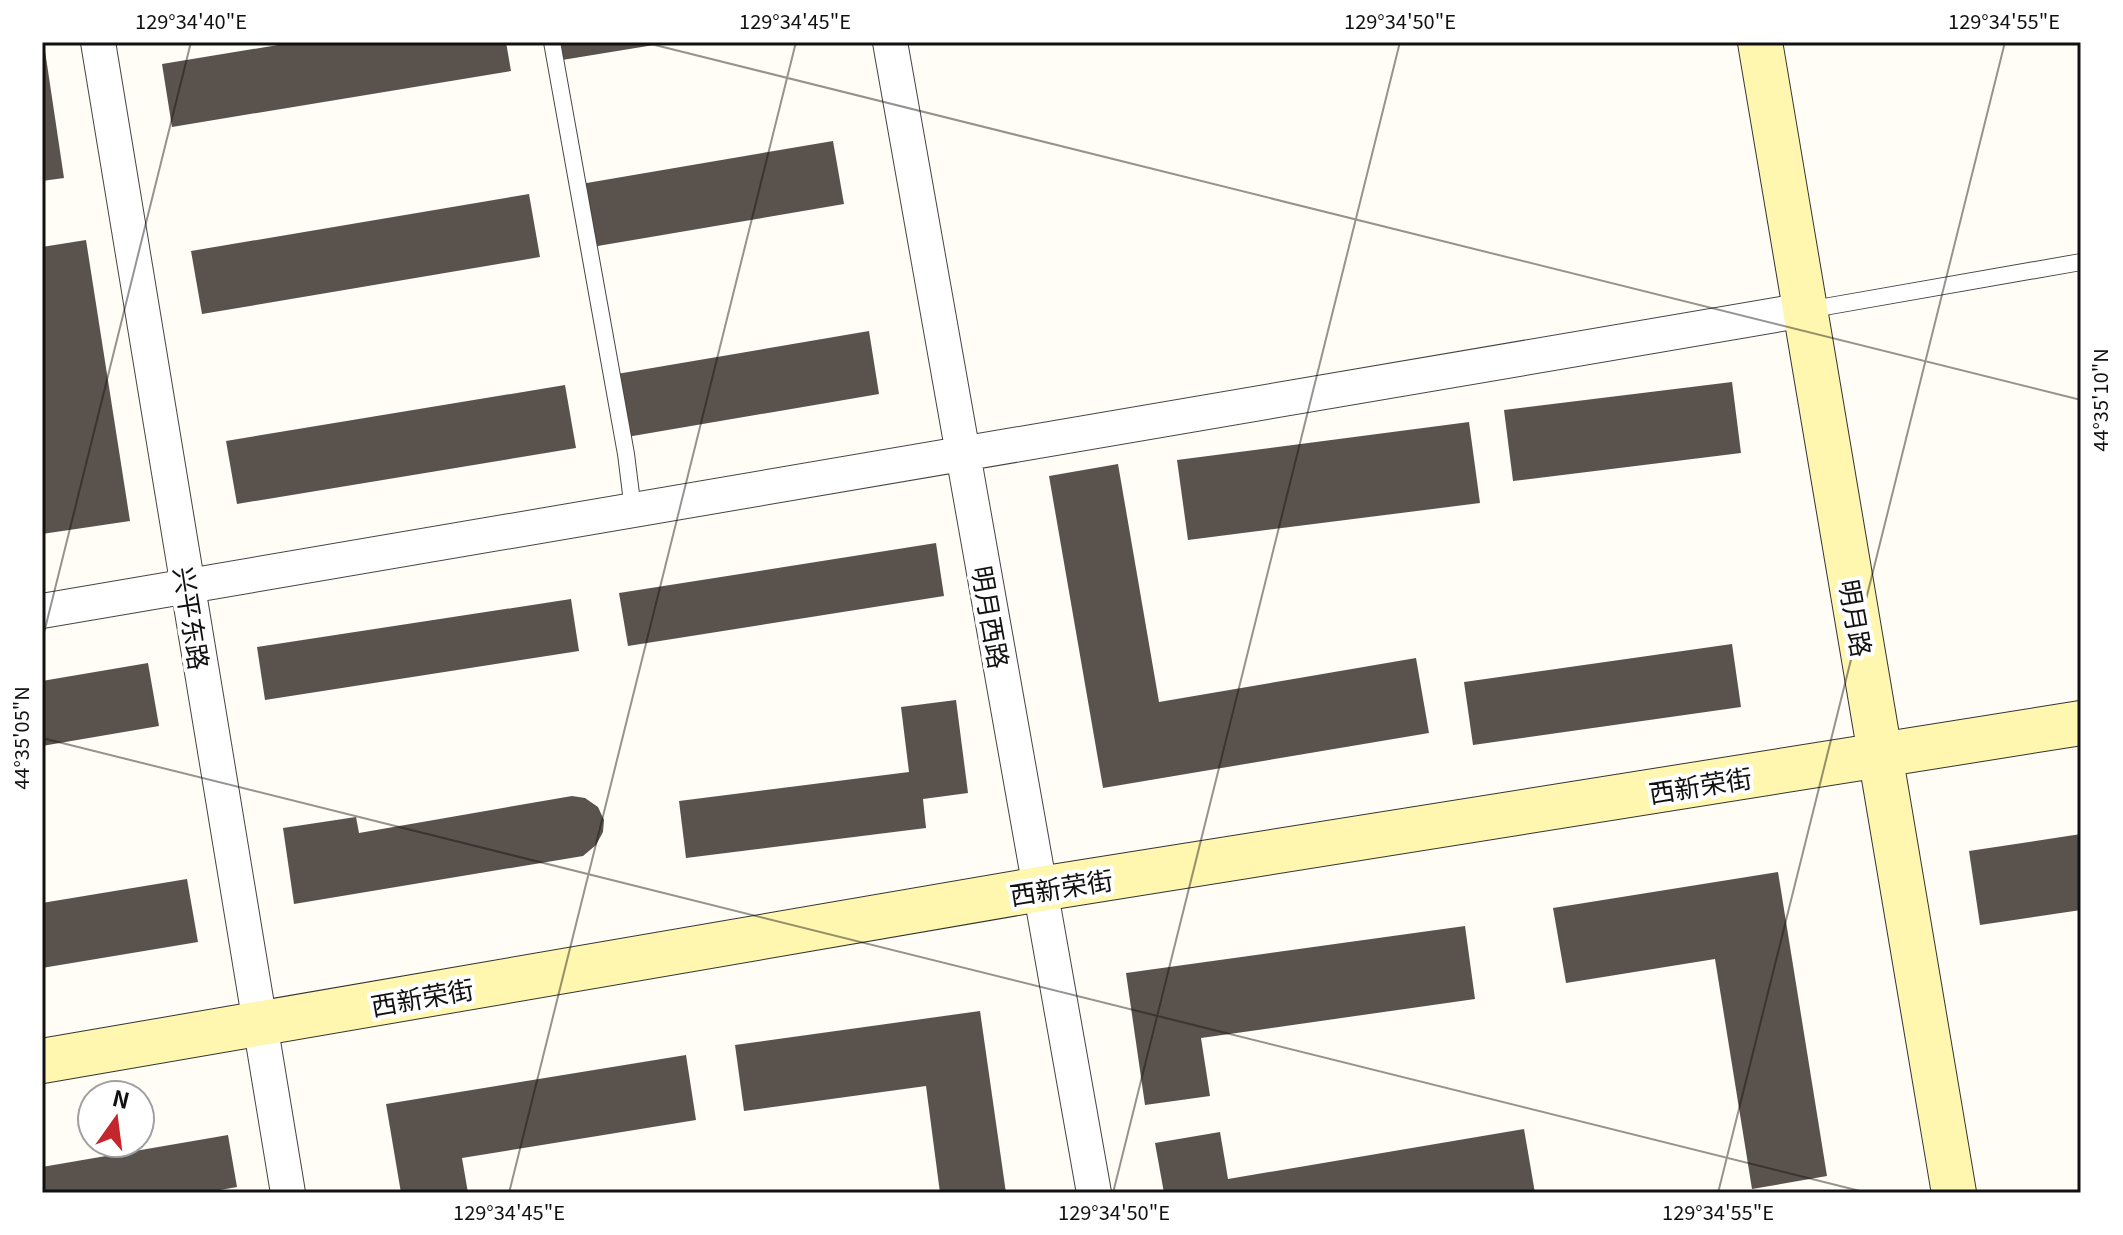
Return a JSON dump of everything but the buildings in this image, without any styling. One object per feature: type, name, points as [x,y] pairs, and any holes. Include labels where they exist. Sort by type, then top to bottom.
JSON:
[{"type":"street","name":"兴平东路","points":[[98,42],[288,1193]]},
{"type":"street","name":"明月西路","points":[[890,42],[1094,1193]]},
{"type":"street","name":"明月路","points":[[1760,42],[1954,1193]]},
{"type":"street","points":[[42,611],[1805,310]]},
{"type":"street","name":"西新荣街","points":[[42,1061],[1040,889],[2081,723]]},
{"type":"lane","points":[[552,42],[626,454],[633,510]]},
{"type":"lane","points":[[1805,310],[2081,262]]}]
